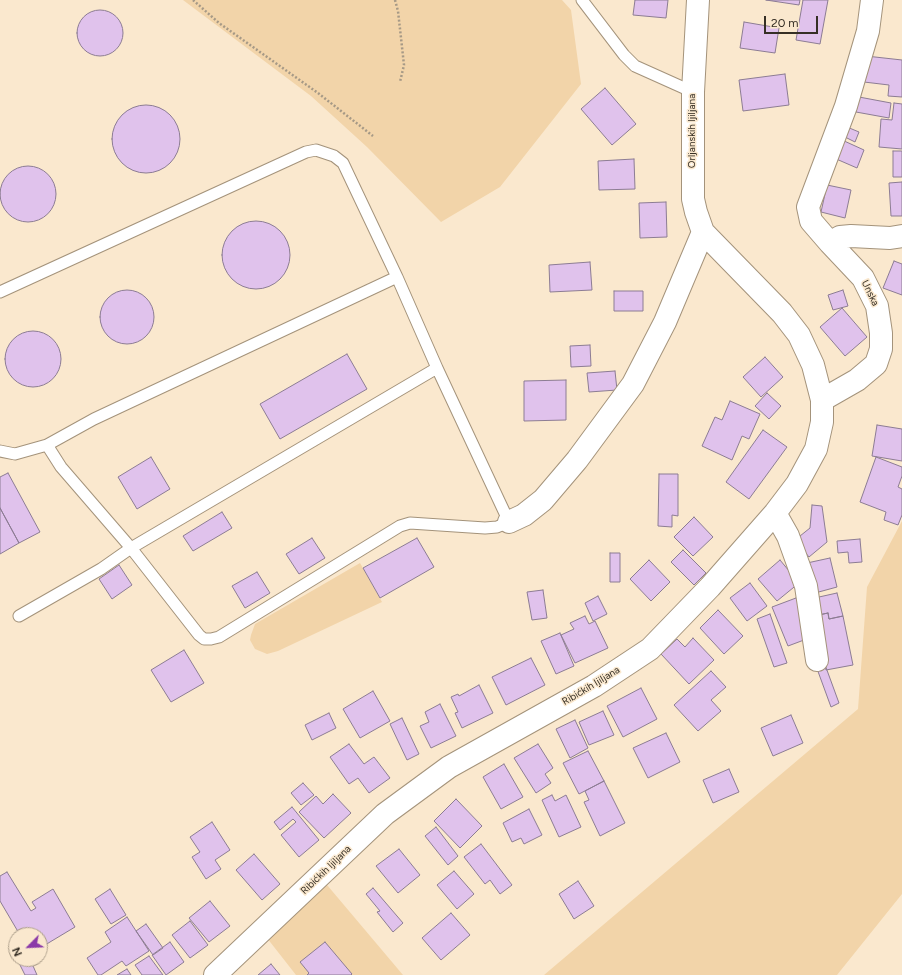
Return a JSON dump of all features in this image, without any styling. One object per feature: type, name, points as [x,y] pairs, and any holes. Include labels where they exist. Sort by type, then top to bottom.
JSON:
[{"type":"street","name":"Orljanskih ljiljana","points":[[698,0],[692,92],[693,199],[702,232],[782,313]]},
{"type":"street","name":"Unska","points":[[822,400],[857,380],[876,364],[881,349],[881,333],[877,306],[863,278],[811,221],[808,207],[846,106],[868,31],[872,0]]},
{"type":"street","points":[[509,522],[524,515],[542,500],[577,460],[633,384],[665,322],[702,232]]},
{"type":"street","points":[[830,243],[840,238],[851,236],[890,238],[902,236]]},
{"type":"street","name":"Ribićkih ljiljana","points":[[215,975],[391,809],[449,767],[594,686],[650,649],[710,587],[774,513],[797,484],[816,449],[822,422],[822,400],[813,365],[802,340],[782,313]]},
{"type":"street","points":[[774,513],[788,536],[806,586],[817,660]]},
{"type":"lane","points":[[582,0],[624,55],[635,66],[692,92]]},
{"type":"lane","points":[[0,292],[306,152],[316,150],[334,156],[343,163],[509,522],[496,527],[485,528],[410,523],[400,526],[222,635],[211,639],[204,639],[199,635],[131,548],[66,473],[47,445]]},
{"type":"lane","points":[[0,451],[15,454],[47,445],[94,419],[397,277]]},
{"type":"lane","points":[[18,616],[101,569],[131,548],[437,368]]},
{"type":"path","points":[[193,0],[219,24],[318,93],[373,136]]},
{"type":"path","points":[[395,0],[398,11],[404,65],[400,82]]},
{"type":"shaded area","points":[[183,0],[562,0],[571,10],[581,84],[500,187],[441,222],[367,147],[311,96]]},
{"type":"shaded area","points":[[902,521],[902,894],[837,975],[544,975],[858,709],[867,587]]},
{"type":"shaded area","points":[[360,563],[382,602],[278,651],[267,654],[255,649],[250,640],[255,624]]},
{"type":"shaded area","points":[[322,879],[403,975],[296,975],[267,938]]},
{"type":"building","points":[[635,0],[668,0],[666,18],[633,15]]},
{"type":"building","points":[[766,0],[800,0],[799,5]]},
{"type":"building","points":[[803,0],[828,0],[820,44],[796,40]]},
{"type":"building","points":[[100,10],[113,14],[119,20],[123,33],[119,46],[113,52],[100,56],[87,52],[81,46],[77,33],[81,20],[87,14]]},
{"type":"building","points":[[744,22],[779,28],[775,53],[740,48]]},
{"type":"building","points":[[866,56],[902,60],[902,97],[888,96],[889,85],[864,82]]},
{"type":"building","points":[[785,74],[789,105],[743,111],[739,80]]},
{"type":"building","points":[[605,88],[636,124],[612,145],[581,109]]},
{"type":"building","points":[[859,97],[891,103],[889,118],[856,112]]},
{"type":"building","points":[[894,103],[902,104],[902,149],[879,147],[881,119],[892,120]]},
{"type":"building","points":[[146,105],[159,108],[170,115],[177,126],[180,139],[177,152],[170,163],[159,170],[146,173],[133,170],[122,163],[115,152],[112,139],[115,126],[122,115],[133,108]]},
{"type":"building","points":[[847,127],[859,132],[855,142],[843,136]]},
{"type":"building","points":[[842,140],[864,150],[857,168],[834,158]]},
{"type":"building","points":[[893,151],[902,151],[902,177],[893,177]]},
{"type":"building","points":[[634,159],[635,189],[599,190],[598,161]]},
{"type":"building","points":[[22,166],[34,166],[44,170],[52,178],[56,188],[56,200],[52,210],[44,218],[34,222],[22,222],[12,218],[4,210],[0,200],[0,188],[4,178],[12,170]]},
{"type":"building","points":[[902,182],[902,216],[891,216],[889,183]]},
{"type":"building","points":[[827,185],[851,190],[845,218],[821,212]]},
{"type":"building","points":[[666,202],[667,237],[640,238],[639,203]]},
{"type":"building","points":[[249,221],[263,221],[275,227],[284,236],[290,248],[288,268],[280,279],[269,287],[263,289],[249,289],[243,287],[232,279],[224,268],[222,262],[222,248],[224,242],[232,231],[243,223]]},
{"type":"building","points":[[894,261],[902,264],[902,295],[883,288]]},
{"type":"building","points":[[590,262],[592,290],[550,292],[549,265]]},
{"type":"building","points":[[122,290],[132,290],[146,298],[152,307],[154,317],[152,327],[146,336],[132,344],[122,344],[112,339],[105,332],[100,322],[100,312],[105,302],[112,295]]},
{"type":"building","points":[[843,290],[848,306],[833,310],[828,295]]},
{"type":"building","points":[[614,291],[643,291],[643,311],[614,311]]},
{"type":"building","points":[[842,308],[867,337],[845,356],[820,327]]},
{"type":"building","points":[[28,331],[38,331],[53,339],[59,348],[61,359],[59,370],[53,379],[38,387],[28,387],[17,382],[10,375],[5,364],[5,354],[10,343],[17,336]]},
{"type":"building","points":[[590,345],[591,366],[571,367],[570,346]]},
{"type":"building","points":[[347,354],[367,389],[280,439],[260,404]]},
{"type":"building","points":[[765,357],[783,377],[761,397],[743,377]]},
{"type":"building","points":[[615,371],[617,390],[589,392],[587,373]]},
{"type":"building","points":[[566,380],[566,420],[524,421],[524,381]]},
{"type":"building","points":[[767,393],[781,406],[769,419],[755,406]]},
{"type":"building","points":[[730,401],[760,414],[749,439],[742,436],[732,460],[702,446],[715,417],[722,420]]},
{"type":"building","points":[[877,425],[902,429],[902,461],[872,456]]},
{"type":"building","points":[[763,430],[787,447],[749,499],[726,482]]},
{"type":"building","points":[[151,457],[170,489],[137,509],[118,477]]},
{"type":"building","points":[[876,457],[902,467],[902,476],[898,487],[902,489],[902,515],[898,525],[884,520],[886,512],[860,502]]},
{"type":"building","points":[[8,473],[40,532],[19,543],[0,508],[0,477]]},
{"type":"building","points":[[659,474],[678,474],[678,516],[672,515],[672,527],[658,526]]},
{"type":"building","points":[[812,505],[822,506],[827,542],[809,557],[795,540],[810,528]]},
{"type":"building","points":[[0,508],[19,543],[0,554]]},
{"type":"building","points":[[222,512],[232,528],[193,551],[183,536]]},
{"type":"building","points":[[694,517],[713,537],[693,556],[674,537]]},
{"type":"building","points":[[312,538],[325,558],[299,574],[286,554]]},
{"type":"building","points":[[417,538],[434,567],[380,598],[363,568]]},
{"type":"building","points":[[860,539],[862,562],[849,563],[848,552],[838,553],[837,541]]},
{"type":"building","points":[[683,550],[706,573],[694,585],[671,562]]},
{"type":"building","points":[[610,553],[620,553],[620,582],[610,582]]},
{"type":"building","points":[[830,558],[837,587],[815,593],[807,563]]},
{"type":"building","points":[[649,560],[670,582],[651,601],[630,579]]},
{"type":"building","points":[[780,560],[799,583],[777,601],[758,579]]},
{"type":"building","points":[[119,565],[132,585],[112,599],[99,579]]},
{"type":"building","points":[[257,572],[270,593],[245,608],[232,586]]},
{"type":"building","points":[[750,583],[767,606],[747,621],[730,598]]},
{"type":"building","points":[[543,590],[547,618],[532,620],[527,592]]},
{"type":"building","points":[[837,593],[843,616],[829,619],[828,613],[814,616],[810,599]]},
{"type":"building","points":[[598,596],[607,614],[593,621],[585,603]]},
{"type":"building","points":[[796,598],[812,637],[788,646],[772,607]]},
{"type":"building","points":[[718,610],[743,636],[724,654],[700,628]]},
{"type":"building","points":[[828,613],[829,619],[843,616],[853,665],[826,670],[814,616]]},
{"type":"building","points":[[770,614],[787,663],[774,667],[757,619]]},
{"type":"building","points":[[585,616],[589,624],[595,621],[608,648],[575,663],[561,635],[574,629],[570,623]]},
{"type":"building","points":[[560,633],[574,666],[556,674],[541,641]]},
{"type":"building","points":[[693,638],[714,660],[689,684],[661,654],[677,639],[685,647]]},
{"type":"building","points":[[184,650],[204,683],[171,702],[151,670]]},
{"type":"building","points":[[531,658],[545,685],[506,705],[492,677]]},
{"type":"building","points":[[824,662],[839,703],[831,707],[816,666]]},
{"type":"building","points":[[711,671],[726,687],[711,700],[721,711],[698,731],[674,705]]},
{"type":"building","points":[[479,685],[493,713],[462,728],[455,713],[458,712],[451,697],[458,694],[459,696]]},
{"type":"building","points":[[641,688],[657,719],[623,737],[607,706]]},
{"type":"building","points":[[373,691],[390,721],[360,738],[343,709]]},
{"type":"building","points":[[440,704],[456,736],[431,748],[420,726],[429,722],[425,712]]},
{"type":"building","points":[[603,711],[614,735],[589,745],[579,722]]},
{"type":"building","points":[[329,713],[336,728],[312,740],[305,725]]},
{"type":"building","points":[[791,715],[803,743],[773,756],[761,728]]},
{"type":"building","points":[[402,718],[419,754],[407,760],[390,724]]},
{"type":"building","points":[[575,720],[588,748],[570,758],[556,729]]},
{"type":"building","points":[[666,733],[680,762],[648,778],[633,748]]},
{"type":"building","points":[[349,744],[364,764],[374,757],[390,778],[369,793],[358,778],[349,784],[330,757]]},
{"type":"building","points":[[538,744],[553,768],[545,774],[551,783],[536,793],[514,758]]},
{"type":"building","points":[[588,751],[604,781],[579,794],[563,763]]},
{"type":"building","points":[[504,764],[523,797],[501,809],[483,777]]},
{"type":"building","points":[[729,769],[739,792],[713,803],[703,780]]},
{"type":"building","points":[[604,781],[625,823],[600,836],[584,802],[589,800],[585,791]]},
{"type":"building","points":[[303,783],[314,795],[301,805],[291,793]]},
{"type":"building","points":[[333,794],[351,813],[324,838],[299,812],[316,796],[323,804]]},
{"type":"building","points":[[552,795],[555,801],[566,795],[581,827],[559,837],[542,800]]},
{"type":"building","points":[[456,799],[482,826],[460,848],[434,821]]},
{"type":"building","points":[[292,807],[319,840],[299,857],[281,835],[296,822],[293,819],[280,830],[274,822]]},
{"type":"building","points":[[529,809],[542,835],[524,844],[521,838],[512,842],[503,823]]},
{"type":"building","points":[[212,822],[230,850],[215,860],[221,869],[206,879],[192,857],[200,852],[190,837]]},
{"type":"building","points":[[436,827],[458,856],[448,865],[425,836]]},
{"type":"building","points":[[481,844],[512,885],[500,894],[490,880],[485,884],[464,857]]},
{"type":"building","points":[[399,849],[420,875],[398,893],[376,866]]},
{"type":"building","points":[[254,854],[280,884],[262,900],[236,870]]},
{"type":"building","points":[[454,871],[474,894],[457,909],[437,885]]},
{"type":"building","points":[[7,872],[31,911],[36,908],[32,902],[53,889],[75,927],[48,943],[48,927],[15,927],[0,901],[0,876]]},
{"type":"building","points":[[578,881],[594,906],[574,919],[559,894]]},
{"type":"building","points":[[373,888],[403,923],[393,932],[377,912],[380,911],[366,894]]},
{"type":"building","points":[[110,889],[126,915],[111,924],[95,899]]},
{"type":"building","points":[[210,901],[230,926],[209,942],[189,918]]},
{"type":"building","points":[[451,913],[470,935],[441,960],[422,938]]},
{"type":"building","points":[[127,917],[149,951],[126,966],[122,961],[101,975],[98,975],[87,958],[111,942],[105,932]]},
{"type":"building","points":[[190,921],[208,945],[190,958],[172,935]]},
{"type":"building","points":[[146,924],[163,948],[153,955],[136,931]]},
{"type":"building","points":[[170,942],[184,962],[166,975],[152,955]]},
{"type":"building","points":[[325,942],[352,974],[351,975],[307,975],[309,973],[300,962]]},
{"type":"building","points":[[149,956],[163,975],[142,975],[135,965]]},
{"type":"building","points":[[271,964],[280,975],[258,975]]},
{"type":"building","points":[[21,967],[34,967],[37,975],[25,975]]},
{"type":"building","points":[[127,969],[131,975],[117,975]]}]
